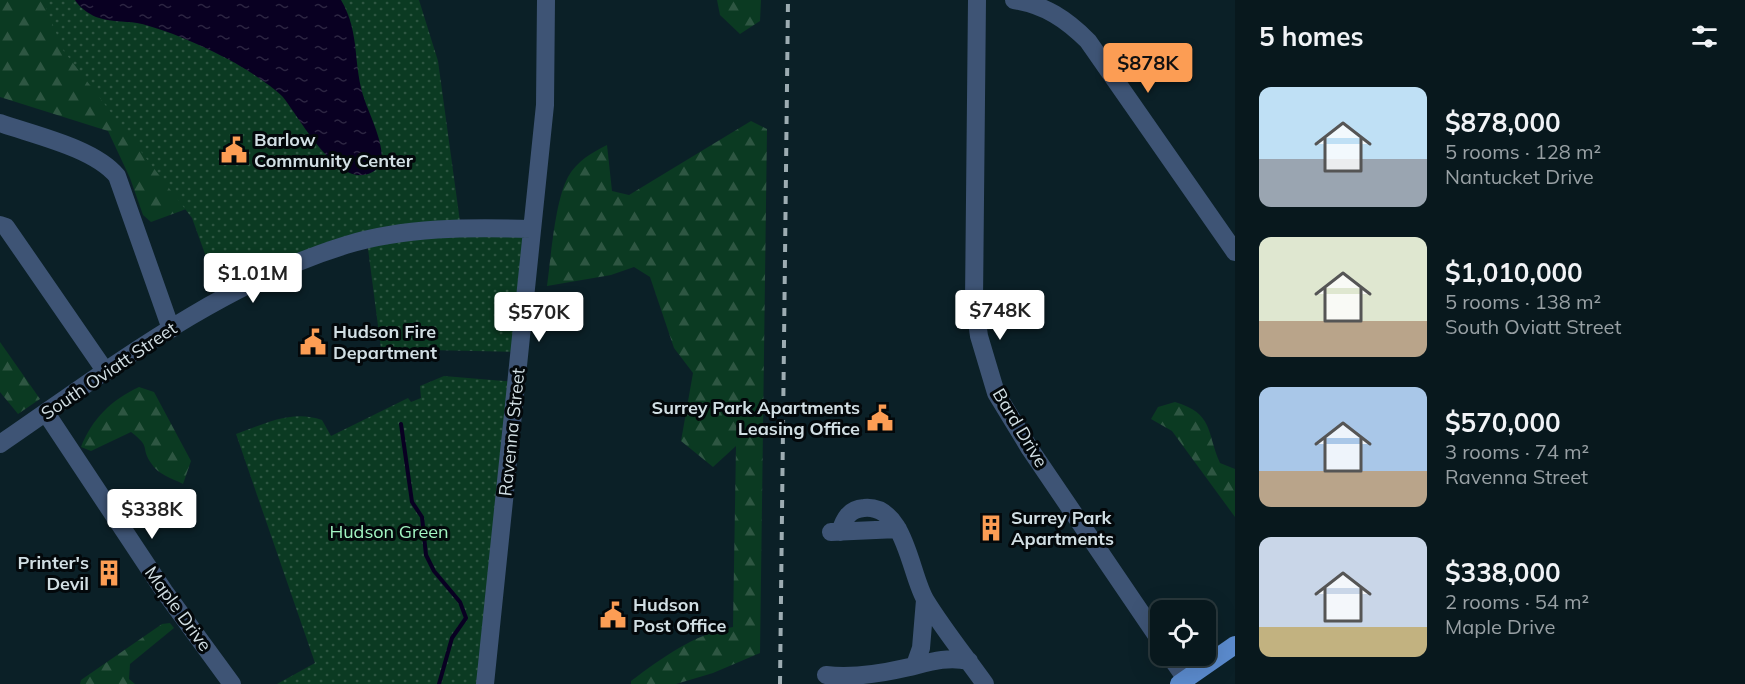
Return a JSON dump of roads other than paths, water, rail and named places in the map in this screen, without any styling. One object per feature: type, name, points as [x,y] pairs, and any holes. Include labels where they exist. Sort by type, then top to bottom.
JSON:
[{"type":"main road","points":[[1182,681],[1235,645]]},
{"type":"street","name":"Ravenna Street","points":[[485,684],[545,105],[546,0]]},
{"type":"street","name":"Bard Drive","points":[[980,0],[974,301],[979,336],[996,393],[1030,449],[1150,626]]},
{"type":"street","points":[[1014,0],[1042,6],[1057,14],[1088,41],[1235,252]]},
{"type":"street","points":[[0,123],[73,149],[108,166],[117,177],[171,329]]},
{"type":"street","points":[[0,225],[6,227],[106,372]]},
{"type":"street","name":"South Oviatt Street","points":[[0,444],[171,329],[299,262],[347,245],[423,232],[482,227],[531,229]]},
{"type":"street","name":"Maple Drive","points":[[46,413],[164,591],[232,684]]},
{"type":"street","points":[[835,532],[851,512],[864,508],[878,510],[890,518],[898,529],[925,600],[985,684]]},
{"type":"street","points":[[915,665],[921,648],[925,600]]},
{"type":"street","points":[[826,675],[860,676],[954,658],[969,661]]},
{"type":"street","points":[[1175,666],[1182,681]]},
{"type":"water","points":[[75,0],[341,0],[354,37],[361,88],[381,146],[381,163],[377,169],[363,175],[350,173],[336,164],[323,151],[282,96],[242,67],[165,31],[137,23],[96,17],[84,10]]},
{"type":"waterway","points":[[401,424],[412,502],[422,517],[426,555],[434,571],[460,602],[466,618],[452,638],[439,684]]},
{"type":"railway","points":[[780,684],[788,0]]},
{"type":"place","name":"Barlow Community Center","points":[[234,150]]},
{"type":"place","name":"Hudson Fire Department","points":[[313,342]]},
{"type":"place","name":"Surrey Park Apartments Leasing Office","points":[[880,418]]},
{"type":"place","name":"Surrey Park Apartments","points":[[991,528]]},
{"type":"place","name":"Printer's Devil","points":[[109,573]]},
{"type":"place","name":"Hudson Post Office","points":[[613,615]]},
{"type":"park label","name":"Hudson Green","points":[[389,532]]}]
